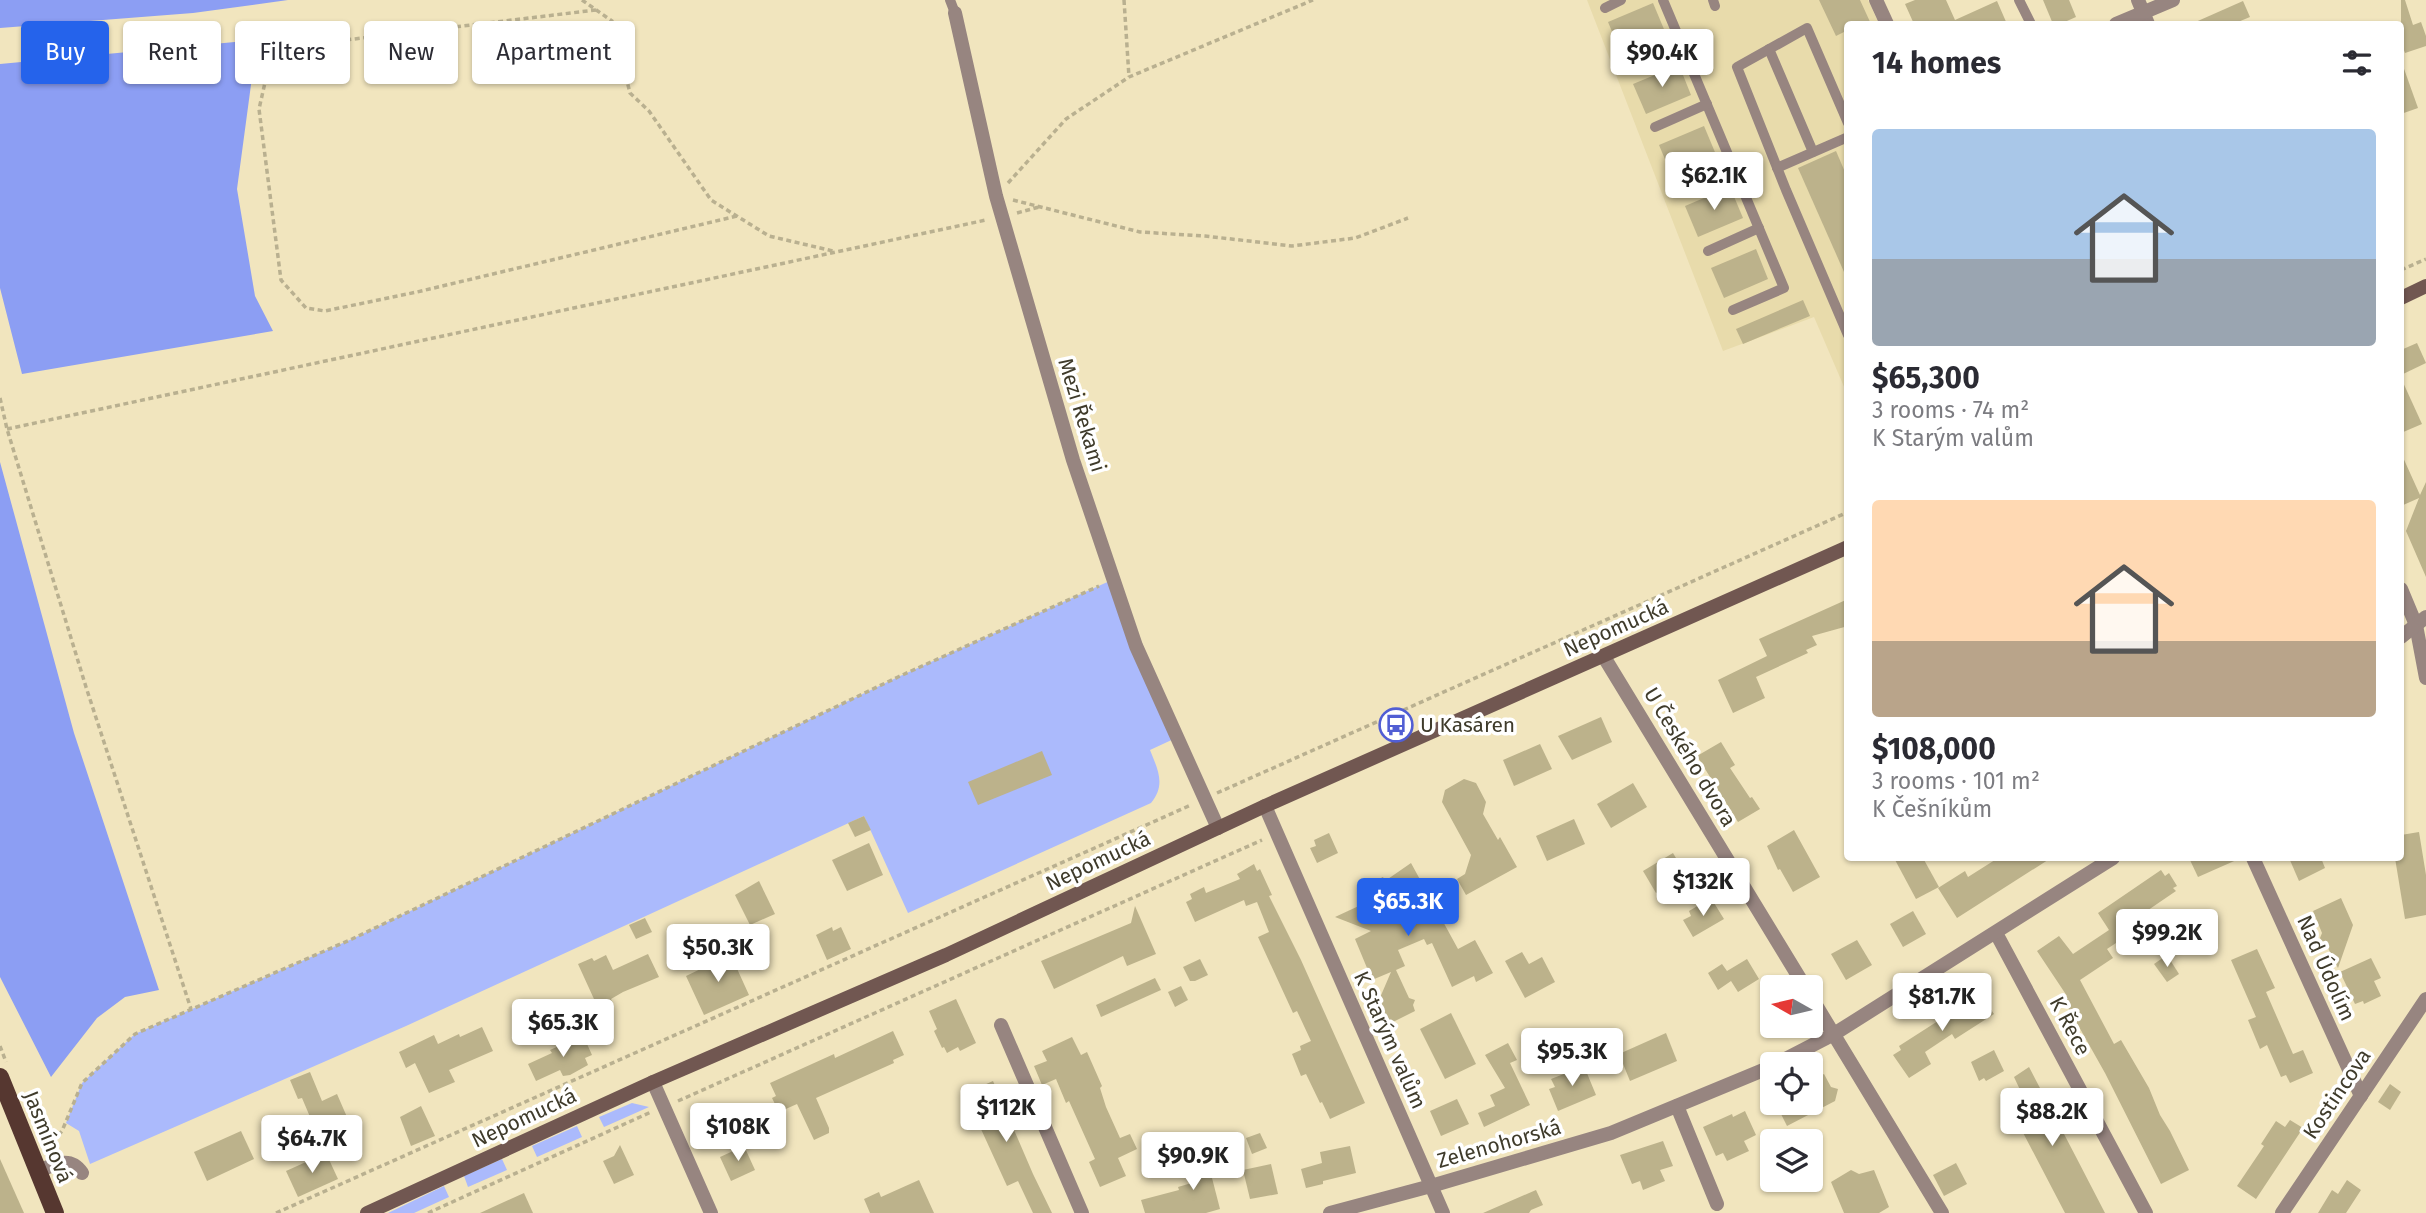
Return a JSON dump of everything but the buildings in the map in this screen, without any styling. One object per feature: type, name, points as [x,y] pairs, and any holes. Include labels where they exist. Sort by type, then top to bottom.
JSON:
[{"type":"main road","name":"Jasmínová","points":[[0,1077],[55,1213]]},
{"type":"street","points":[[1876,0],[1886,21]]},
{"type":"street","points":[[2123,21],[2173,0]]},
{"type":"street","name":"Mezi Řekami","points":[[952,6],[996,196],[1073,460],[1136,646],[1218,828]]},
{"type":"street","points":[[2404,297],[2426,286]]},
{"type":"street","name":"Nepomucká","points":[[367,1213],[653,1082],[946,955],[1265,806],[1844,549]]},
{"type":"street","points":[[2404,594],[2421,621],[2426,678]]},
{"type":"street","points":[[2404,635],[2421,621]]},
{"type":"street","name":"U Českého dvora","points":[[1604,657],[1798,975]]},
{"type":"street","name":"K Starým valům","points":[[1265,806],[1443,1213]]},
{"type":"street","name":"Zelenohorská","points":[[1799,1052],[1834,1034],[2108,861]]},
{"type":"street","name":"Nad Údolím","points":[[2254,861],[2361,1096]]},
{"type":"street","name":"K Řece","points":[[1996,933],[2146,1213]]},
{"type":"street","name":"Kostincova","points":[[2282,1213],[2426,999]]},
{"type":"street","points":[[1824,1018],[1942,1213]]},
{"type":"street","points":[[1001,1025],[1082,1213]]},
{"type":"street","name":"Zelenohorská","points":[[1330,1213],[1611,1133],[1760,1071]]},
{"type":"street","points":[[653,1082],[711,1213]]},
{"type":"street","points":[[1677,1106],[1717,1204]]},
{"type":"street","points":[[38,1171],[68,1162],[76,1164],[82,1173]]},
{"type":"lane","points":[[1605,8],[1621,0]]},
{"type":"lane","points":[[1663,0],[1784,288],[1733,310]]},
{"type":"lane","points":[[2019,0],[2030,21]]},
{"type":"lane","points":[[1844,114],[1807,28],[1737,67],[1844,326]]},
{"type":"lane","points":[[1629,67],[1682,44]]},
{"type":"lane","points":[[1769,49],[1813,152]]},
{"type":"lane","points":[[1655,127],[1707,104]]},
{"type":"lane","points":[[1777,168],[1844,139]]},
{"type":"lane","points":[[1682,188],[1733,167]]},
{"type":"lane","points":[[1708,251],[1759,228]]},
{"type":"path","points":[[582,0],[612,21],[630,93],[649,111],[711,200],[769,236],[835,252]]},
{"type":"path","points":[[1124,0],[1129,77]]},
{"type":"path","points":[[1313,0],[1129,77],[1066,119],[996,196],[1140,232],[1292,246],[1354,238],[1408,218]]},
{"type":"path","points":[[596,10],[287,47],[270,65],[259,109],[281,280],[306,308],[325,311],[737,216]]},
{"type":"path","points":[[7,429],[1039,207]]},
{"type":"path","points":[[2404,269],[2426,259]]},
{"type":"path","points":[[0,398],[7,429],[86,687],[191,1009]]},
{"type":"path","points":[[276,1213],[1844,514]]},
{"type":"path","points":[[30,1151],[53,1141],[62,1131],[82,1083],[135,1034],[352,939],[898,677],[1114,579]]},
{"type":"path","points":[[428,1213],[1277,833]]},
{"type":"shaded area","points":[[0,0],[288,0],[193,13],[90,21],[21,21],[21,26],[0,28]]},
{"type":"shaded area","points":[[1587,0],[1868,0],[1878,21],[1844,21],[1844,387],[1814,317],[1723,351]]},
{"type":"shaded area","points":[[235,42],[235,84],[251,84],[237,189],[255,296],[273,331],[22,374],[0,288],[0,64],[21,62],[21,84],[109,84],[109,54],[123,53],[123,84],[221,84],[221,43]]},
{"type":"shaded area","points":[[0,462],[74,733],[159,990],[125,997],[97,1018],[51,1077],[0,977]]},
{"type":"shaded area","points":[[1114,579],[1178,737],[1150,750],[1159,777],[1158,790],[1151,803],[908,913],[864,816],[406,1026],[90,1164],[79,1131],[66,1123],[82,1083],[135,1034],[352,939],[898,677]]},
{"type":"shaded area","points":[[632,1103],[649,1107],[604,1127],[599,1117]]},
{"type":"shaded area","points":[[577,1126],[582,1137],[537,1157],[532,1146]]},
{"type":"shaded area","points":[[502,1159],[507,1170],[468,1187],[464,1176]]},
{"type":"shaded area","points":[[444,1186],[449,1197],[414,1213],[388,1213]]},
{"type":"place","name":"U Kasáren","points":[[1396,725]]}]
